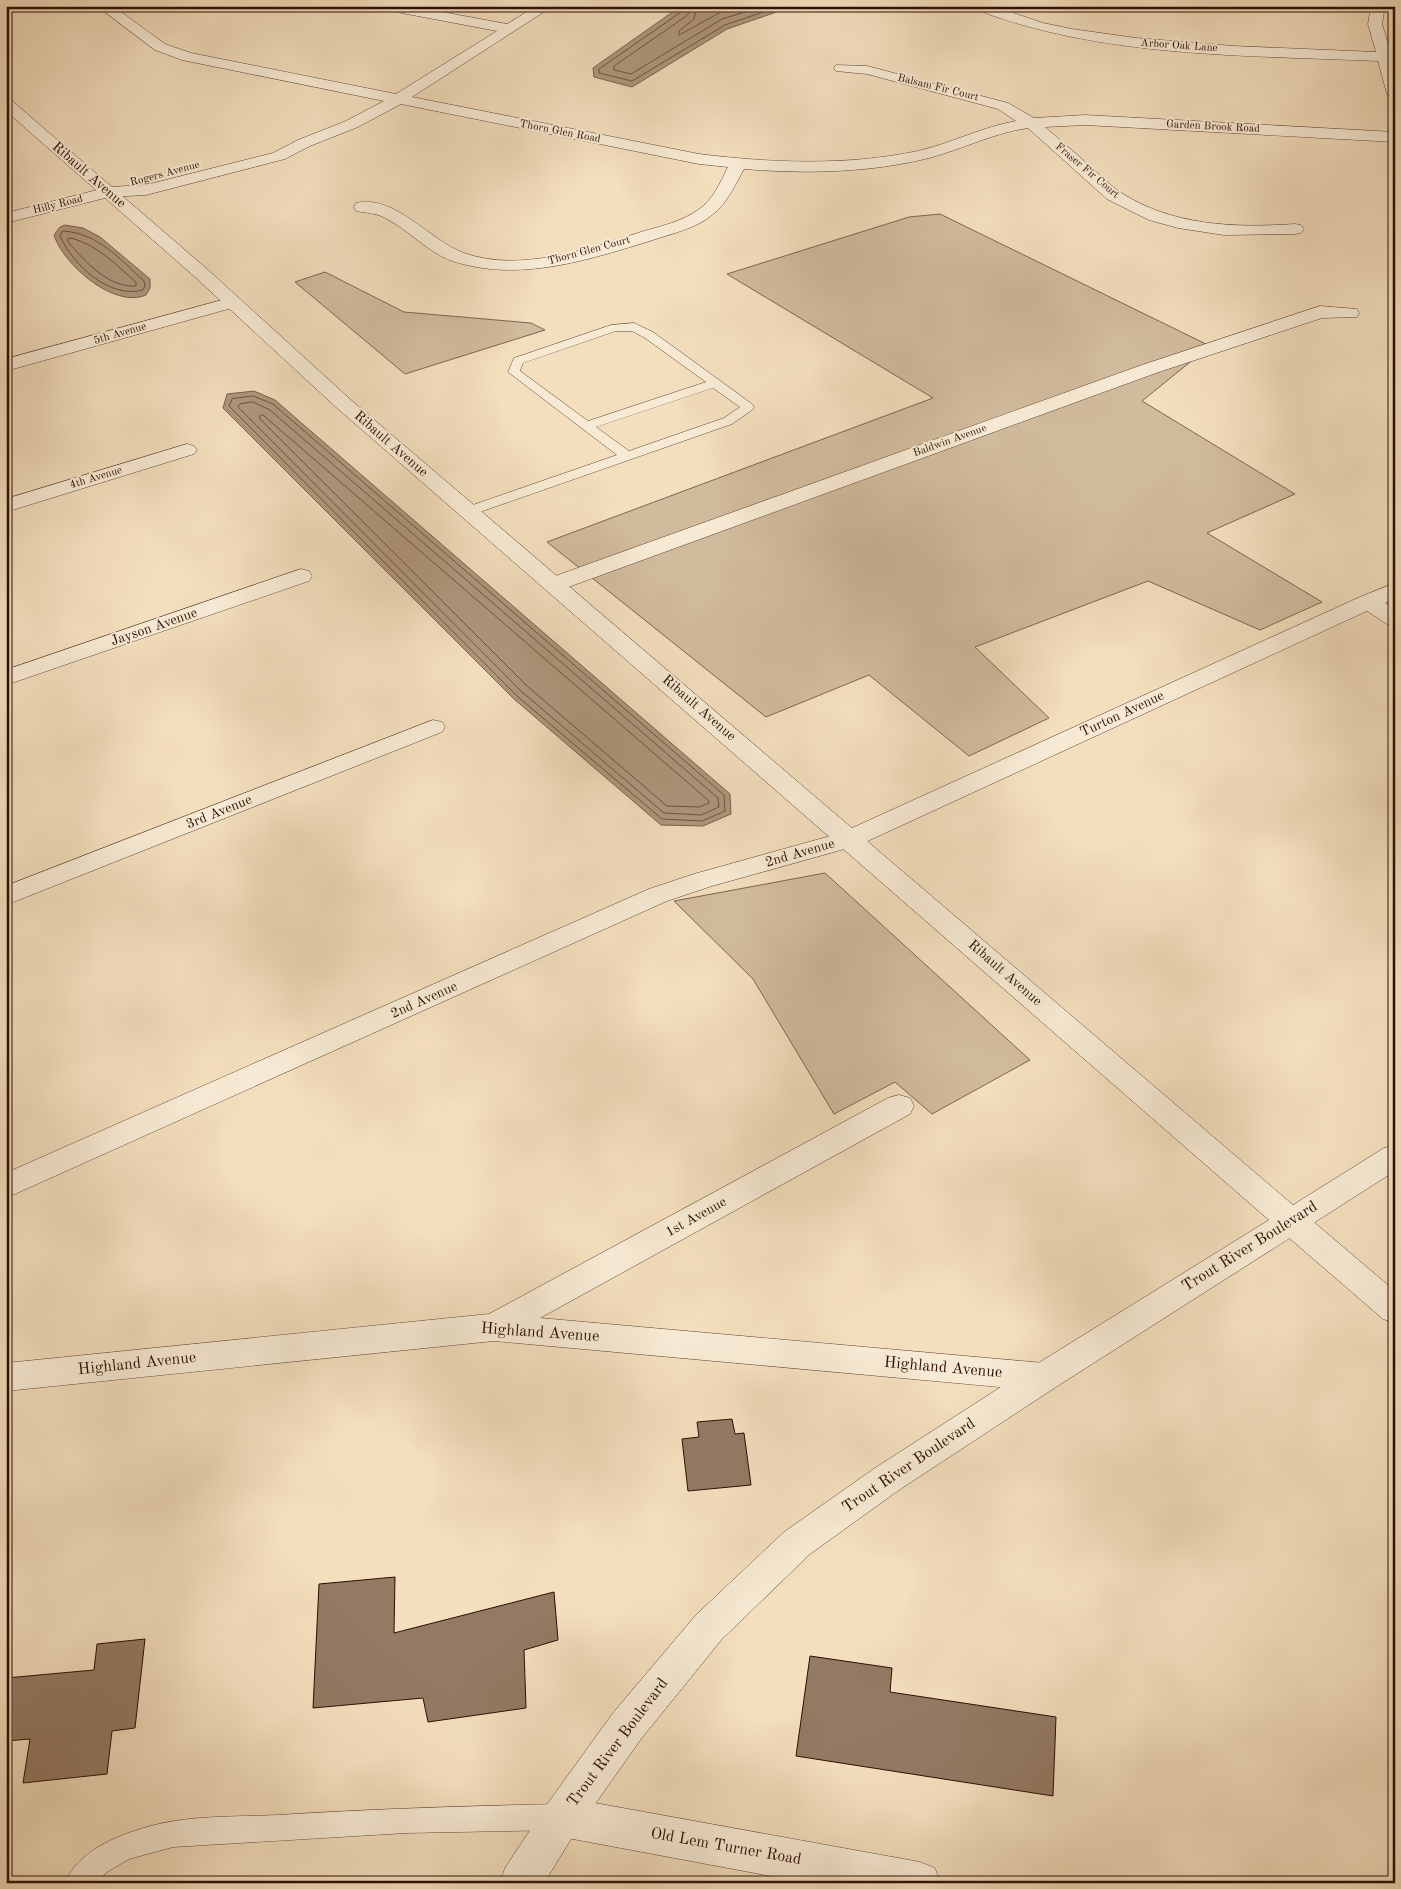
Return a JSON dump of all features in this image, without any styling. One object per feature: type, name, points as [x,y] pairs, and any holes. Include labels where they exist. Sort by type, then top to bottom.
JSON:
[{"type":"street","name":"Thorn Glen Road","points":[[104,6],[160,47],[172,53],[397,100],[699,159],[738,164],[809,167],[905,158],[946,148],[993,130],[1031,123]]},
{"type":"street","points":[[386,6],[510,29]]},
{"type":"street","name":"Rogers Avenue","points":[[109,192],[146,190],[279,156],[304,143],[352,124],[397,100],[546,6]]},
{"type":"street","name":"Arbor Oak Lane","points":[[979,6],[1024,22],[1064,32],[1118,41],[1174,47],[1384,57]]},
{"type":"street","points":[[1378,6],[1375,24],[1395,94]]},
{"type":"street","name":"Balsam Fir Court","points":[[841,68],[867,70],[986,100],[1003,106],[1031,123]]},
{"type":"street","points":[[249,84],[266,73]]},
{"type":"street","name":"Ribault Avenue","points":[[6,103],[233,302],[344,404],[1395,1310]]},
{"type":"street","name":"Garden Brook Road","points":[[1031,123],[1085,120],[1395,137]]},
{"type":"street","name":"Fraser Fir Court","points":[[1031,123],[1113,195],[1152,215],[1184,224],[1222,230],[1260,232],[1295,229]]},
{"type":"street","name":"Thorn Glen Court","points":[[362,207],[391,214],[444,252],[461,258],[481,264],[538,264],[567,258],[685,224],[702,216],[714,206],[738,164]]},
{"type":"street","name":"Hilly Road","points":[[6,218],[109,192]]},
{"type":"street","name":"5th Avenue","points":[[6,365],[233,302]]},
{"type":"street","name":"Baldwin Avenue","points":[[554,584],[1150,369],[1320,312],[1350,313]]},
{"type":"street","name":"4th Avenue","points":[[6,506],[187,450]]},
{"type":"street","name":"Jayson Avenue","points":[[6,678],[301,576]]},
{"type":"street","name":"Turton Avenue","points":[[850,839],[1395,590]]},
{"type":"street","points":[[1368,602],[1395,619]]},
{"type":"street","name":"3rd Avenue","points":[[6,896],[432,727]]},
{"type":"street","name":"2nd Avenue","points":[[6,1186],[658,895],[703,880],[850,839]]},
{"type":"street","name":"1st Avenue","points":[[494,1327],[899,1106]]},
{"type":"street","name":"Trout River Boulevard","points":[[520,1883],[562,1817],[627,1726],[710,1627],[797,1542],[887,1480],[1044,1377],[1395,1156]]},
{"type":"street","name":"Highland Avenue","points":[[6,1377],[494,1327],[1044,1377]]},
{"type":"street","name":"Old Lem Turner Road","points":[[562,1817],[920,1883]]},
{"type":"lane","points":[[469,511],[728,421],[748,407],[649,335],[634,327],[615,328],[518,361],[514,372],[627,456]]},
{"type":"lane","points":[[587,426],[715,383]]},
{"type":"lane","points":[[78,1883],[83,1875],[110,1855],[137,1841],[173,1834],[406,1820],[562,1817]]},
{"type":"shaded area","points":[[940,214],[1210,346],[1142,401],[1295,494],[1207,533],[1322,602],[1260,630],[1148,581],[975,647],[1049,718],[969,756],[869,675],[766,717],[547,542],[933,398],[727,274],[909,217]]},
{"type":"shaded area","points":[[325,272],[404,312],[531,323],[545,330],[405,374],[295,282]]},
{"type":"shaded area","points":[[825,873],[1030,1060],[932,1114],[895,1082],[834,1114],[753,979],[674,901]]},
{"type":"water","points":[[681,6],[794,6],[727,29],[632,87],[594,77],[593,68]]},
{"type":"water","points":[[65,225],[83,228],[100,237],[150,279],[150,288],[146,295],[133,298],[119,296],[91,281],[68,259],[59,246],[54,235],[60,227]]},
{"type":"water","points":[[254,391],[275,400],[730,794],[731,814],[703,826],[661,825],[514,699],[223,408],[227,394]]},
{"type":"building","points":[[732,1419],[735,1434],[744,1433],[751,1485],[688,1491],[682,1439],[699,1437],[697,1422]]},
{"type":"building","points":[[395,1577],[394,1633],[554,1592],[558,1640],[524,1650],[526,1708],[428,1722],[423,1698],[313,1708],[319,1584]]},
{"type":"building","points":[[145,1639],[135,1728],[112,1731],[107,1774],[23,1783],[30,1739],[6,1741],[6,1678],[94,1670],[97,1644]]},
{"type":"building","points":[[810,1656],[892,1668],[890,1692],[1056,1717],[1053,1796],[796,1756]]}]
